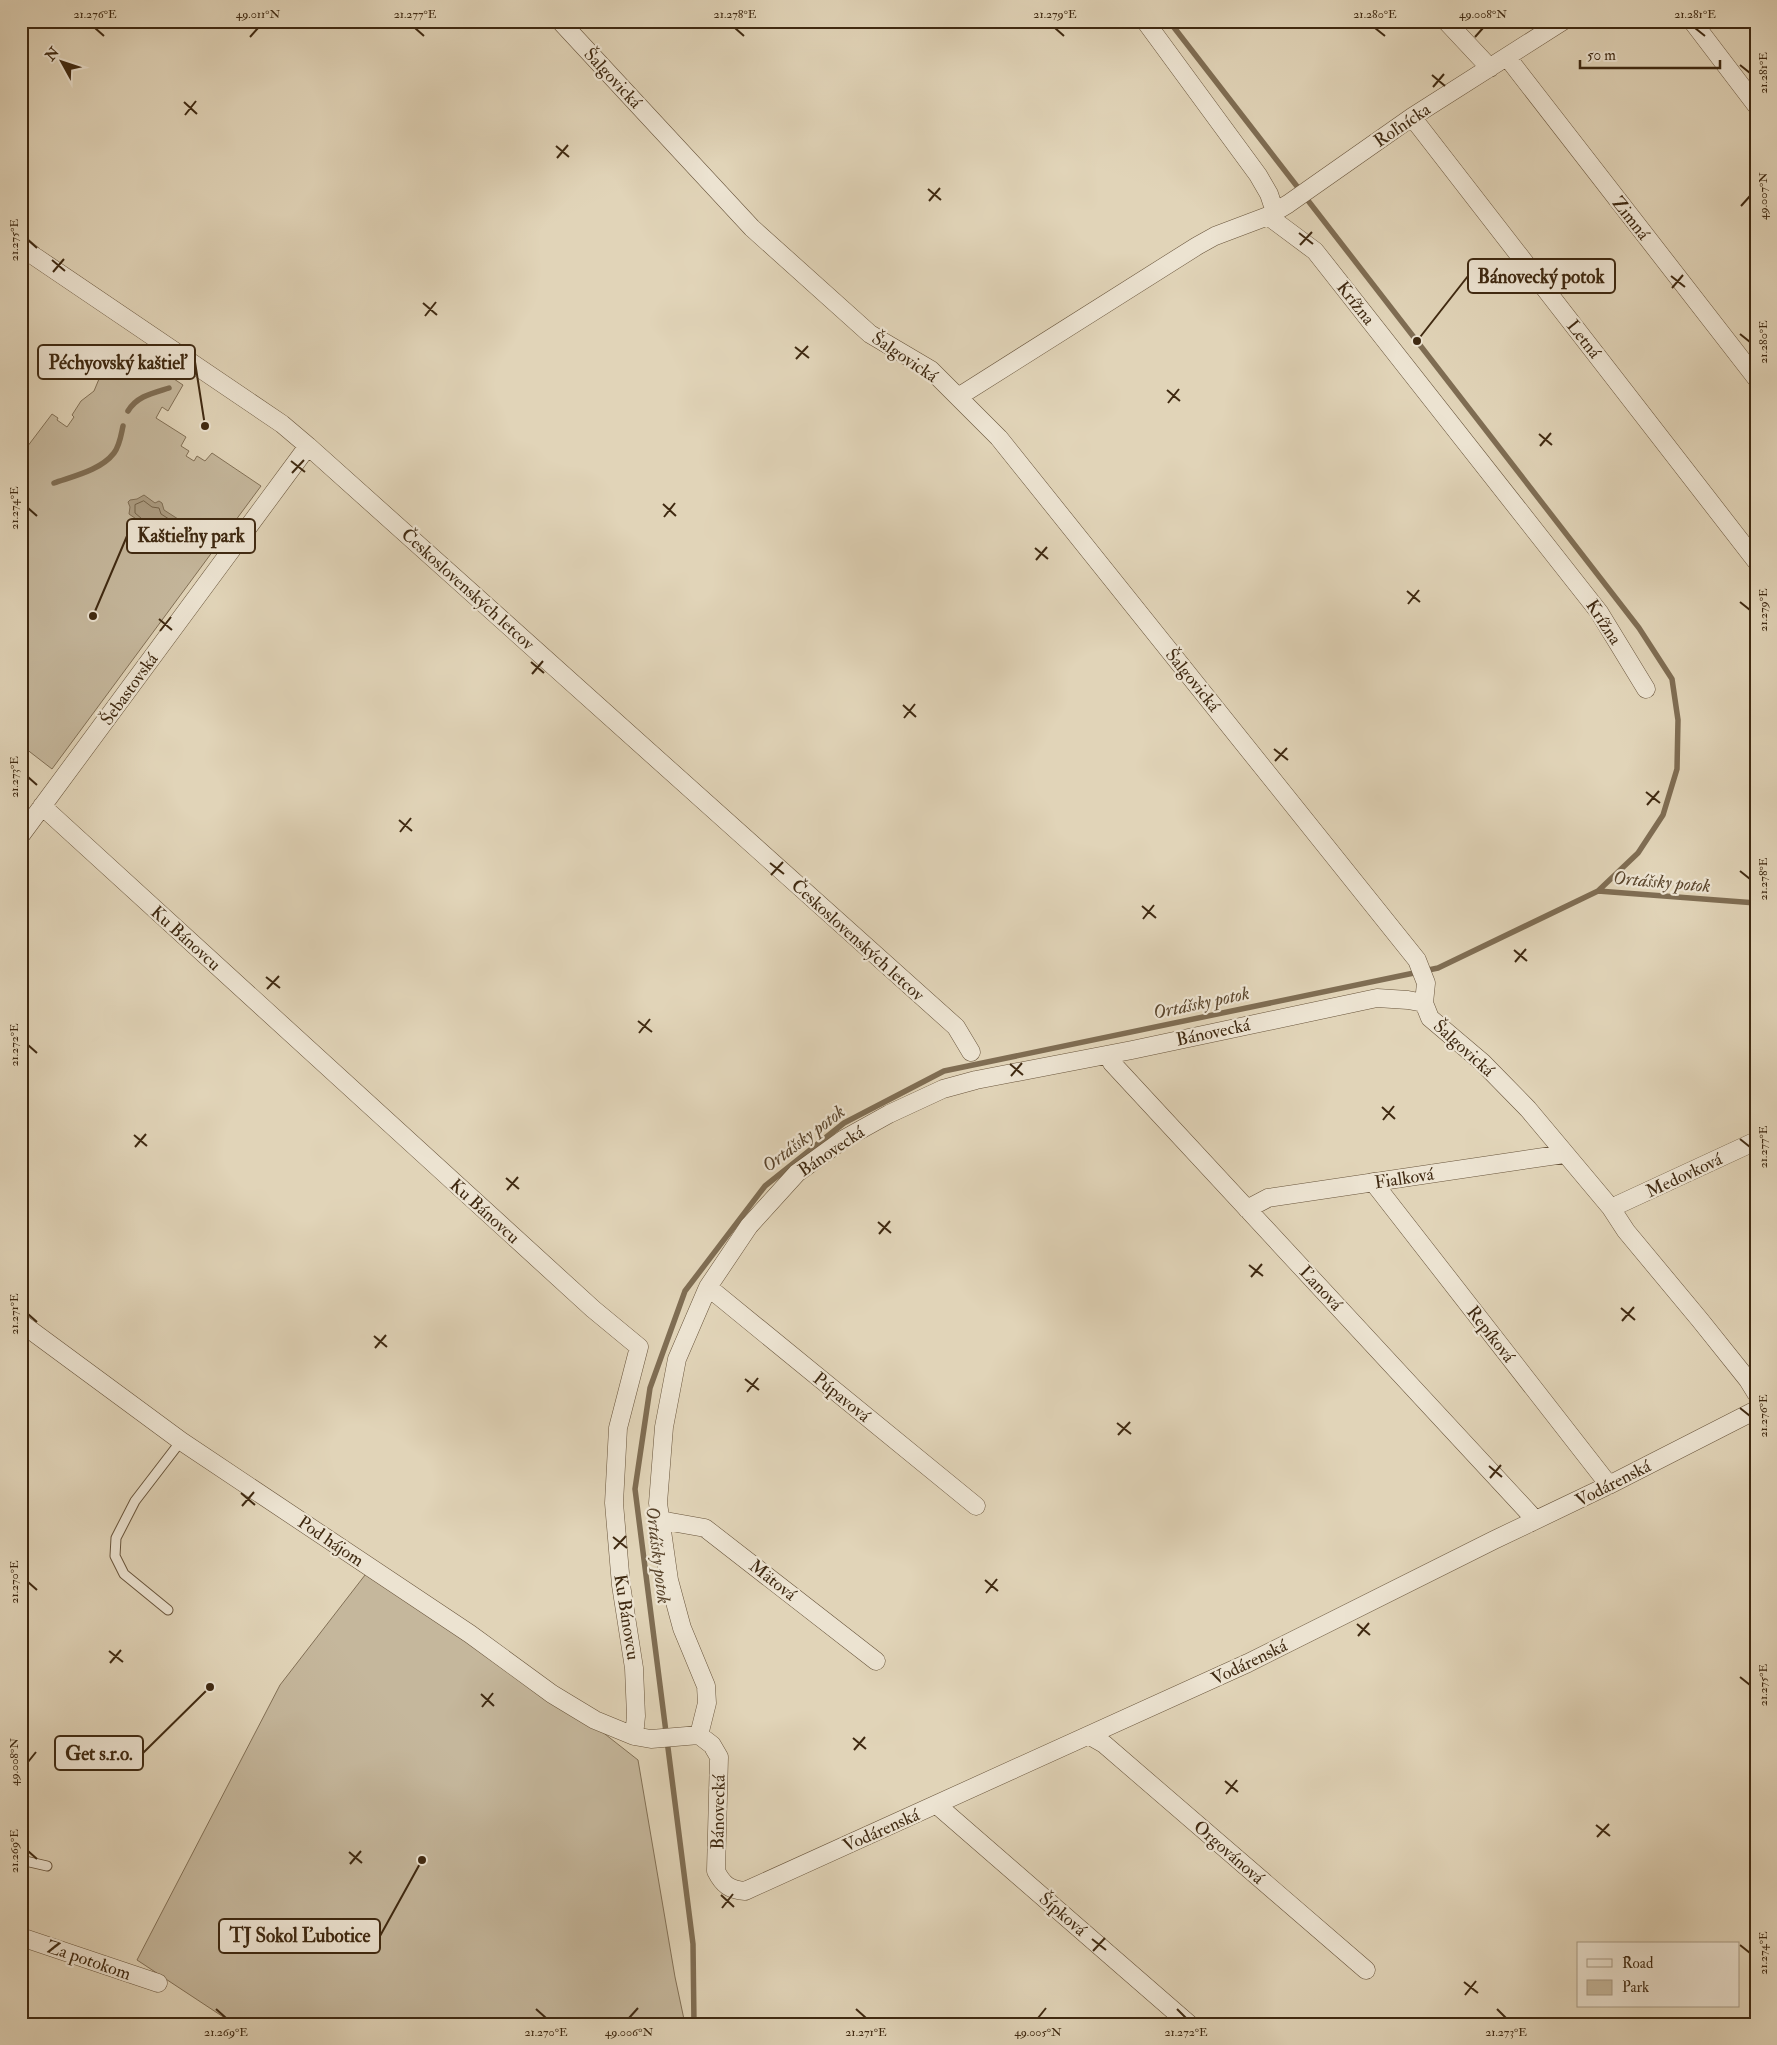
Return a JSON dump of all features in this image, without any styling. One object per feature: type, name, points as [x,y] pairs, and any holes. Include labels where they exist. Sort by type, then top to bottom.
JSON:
[{"type":"street","name":"Šalgovická","points":[[560,21],[752,228],[870,334],[931,370],[1005,445],[1417,960],[1426,983],[1424,1004],[1430,1018],[1482,1062],[1528,1109],[1611,1208],[1626,1231],[1700,1320],[1748,1380],[1756,1393]]},
{"type":"street","points":[[958,396],[1197,246],[1215,236],[1277,211],[1258,175],[1145,21]]},
{"type":"street","points":[[1446,21],[1490,68]]},
{"type":"street","name":"Roľnícka","points":[[1277,211],[1412,117],[1563,21]]},
{"type":"street","points":[[1692,21],[1756,105]]},
{"type":"street","name":"Zimná","points":[[1507,57],[1756,378]]},
{"type":"street","name":"Letná","points":[[1412,117],[1756,561]]},
{"type":"street","name":"Krížna","points":[[1277,211],[1315,251],[1599,612],[1646,689]]},
{"type":"street","name":"Československých letcov","points":[[21,245],[34,256],[274,418],[308,446],[956,1027],[971,1052]]},
{"type":"street","name":"Šebastovská","points":[[21,835],[308,446]]},
{"type":"street","name":"Ku Bánovcu","points":[[42,806],[585,1303],[639,1347],[618,1428],[614,1503],[621,1585],[634,1668],[636,1716],[643,1738]]},
{"type":"street","name":"Bánovecká","points":[[733,1890],[721,1882],[716,1871],[719,1757],[712,1745],[691,1736],[707,1703],[706,1686],[682,1628],[669,1580],[658,1503],[664,1427],[677,1359],[708,1287],[749,1226],[796,1173],[844,1139],[889,1114],[943,1089],[976,1080],[1377,998],[1408,1000],[1424,1004]]},
{"type":"street","name":"Ľanová","points":[[1108,1054],[1112,1063],[1530,1514],[1530,1523]]},
{"type":"street","name":"Medovková","points":[[1611,1208],[1756,1141]]},
{"type":"street","name":"Fialková","points":[[1247,1209],[1268,1198],[1564,1154]]},
{"type":"street","name":"Repíková","points":[[1373,1182],[1609,1485]]},
{"type":"street","name":"Púpavová","points":[[708,1287],[976,1506]]},
{"type":"street","name":"Pod hájom","points":[[24,1332],[181,1441],[470,1634],[552,1694],[595,1720],[643,1738]]},
{"type":"street","name":"Vodárenská","points":[[733,1890],[745,1891],[1248,1663],[1609,1485],[1756,1410]]},
{"type":"street","name":"Mätová","points":[[660,1520],[705,1528],[876,1660]]},
{"type":"street","points":[[643,1738],[691,1736]]},
{"type":"street","name":"Orgovánová","points":[[1090,1736],[1104,1744],[1366,1970]]},
{"type":"street","name":"Šípková","points":[[937,1805],[1189,2024]]},
{"type":"street","name":"Za potokom","points":[[23,1943],[158,1984]]},
{"type":"lane","points":[[168,1610],[124,1574],[115,1556],[116,1538],[135,1501],[181,1441]]},
{"type":"lane","points":[[21,1860],[47,1866]]},
{"type":"green space","points":[[123,345],[183,385],[168,411],[162,407],[156,418],[186,437],[181,446],[189,451],[186,456],[194,461],[197,456],[205,461],[212,453],[261,486],[52,769],[21,745],[21,455],[52,414],[67,427],[81,401],[94,391],[104,367],[113,353],[116,355]]},
{"type":"green space","points":[[372,1566],[554,1694],[638,1760],[675,1977],[685,2024],[234,2024],[137,1960],[280,1685]]},
{"type":"water","points":[[144,495],[155,503],[159,501],[162,503],[164,510],[178,519],[178,532],[163,536],[152,529],[147,532],[142,529],[142,523],[129,514],[130,507],[128,502]]},
{"type":"waterway","points":[[1169,21],[1639,628],[1672,679],[1678,720],[1677,769],[1663,815],[1638,853],[1598,891]]},
{"type":"waterway","points":[[128,411],[141,398],[169,388]]},
{"type":"waterway","points":[[54,483],[87,472],[109,459],[118,447],[123,426]]},
{"type":"waterway","name":"Ortášsky potok","points":[[694,2024],[693,1944],[635,1489],[650,1388],[685,1291],[765,1186],[844,1123],[944,1071],[1438,968],[1598,891],[1756,903]]},
{"type":"place","name":"Bánovecký potok","points":[[1417,341]]},
{"type":"place","name":"Péchyovský kaštieľ","points":[[205,426]]},
{"type":"place","name":"Kaštieľny park","points":[[93,616]]},
{"type":"place","name":"Get s.r.o.","points":[[210,1687]]},
{"type":"place","name":"TJ Sokol Ľubotice","points":[[422,1860]]}]
